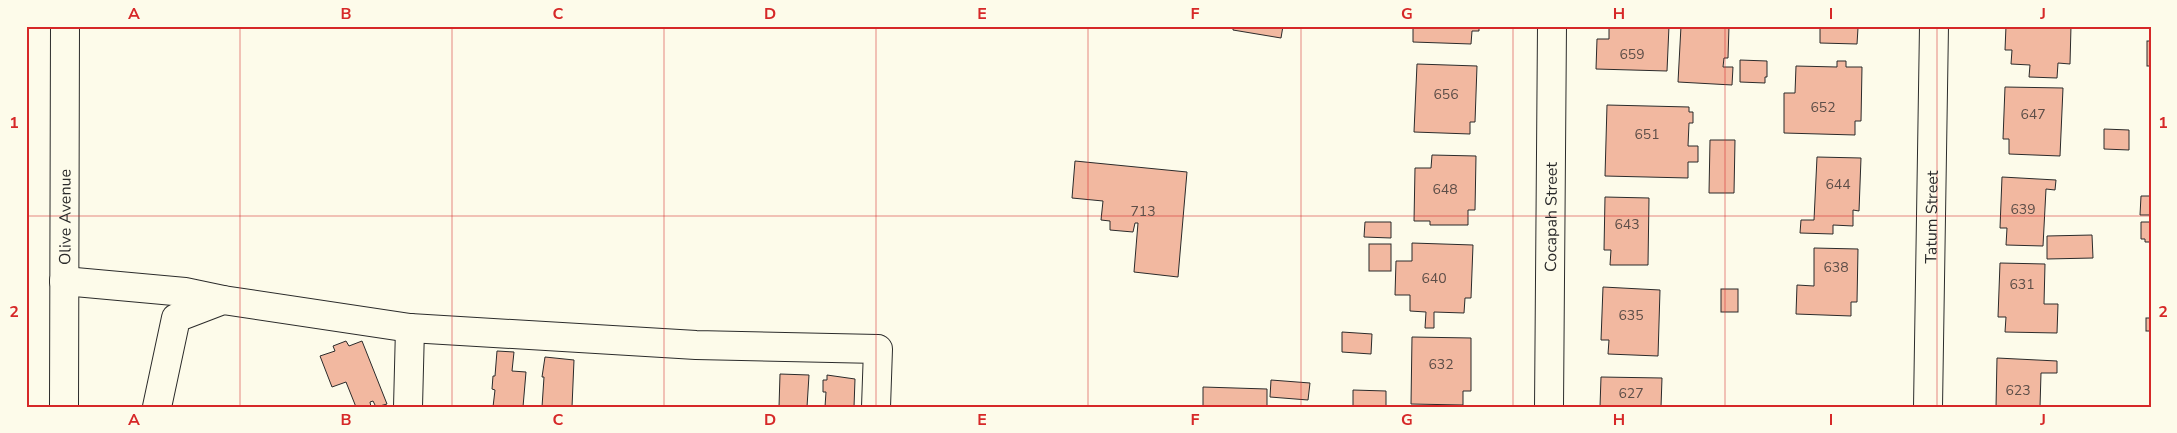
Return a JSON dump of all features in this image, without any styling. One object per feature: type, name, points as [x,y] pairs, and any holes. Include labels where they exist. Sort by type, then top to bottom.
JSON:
[{"type":"street","name":"Olive Avenue","points":[[64,407],[65,26]]},
{"type":"street","name":"Cocapah Street","points":[[1549,407],[1552,26]]},
{"type":"street","name":"Tatum Street","points":[[1928,407],[1934,26]]},
{"type":"street","points":[[64,281],[185,292],[223,300],[410,328],[696,345],[878,349],[876,407]]},
{"type":"street","points":[[158,407],[176,318],[223,300]]},
{"type":"street","points":[[408,407],[410,328]]},
{"type":"building","points":[[1233,26],[1283,26],[1281,38],[1233,30]]},
{"type":"building","points":[[1413,26],[1479,26],[1479,31],[1472,31],[1471,44],[1413,42]]},
{"type":"building","points":[[1609,26],[1669,26],[1667,71],[1596,69],[1597,39],[1609,39]]},
{"type":"building","points":[[1681,26],[1729,26],[1728,58],[1724,58],[1723,67],[1733,67],[1732,85],[1678,82]]},
{"type":"building","points":[[1807,26],[1863,26],[1863,28],[1858,28],[1857,44],[1820,43],[1820,28],[1807,28]]},
{"type":"building","points":[[2006,26],[2071,26],[2070,64],[2058,63],[2057,78],[2029,77],[2030,65],[2011,64],[2012,50],[2005,50]]},
{"type":"building","points":[[2147,41],[2151,41],[2151,66],[2147,66]]},
{"type":"building","points":[[1740,60],[1767,61],[1765,83],[1740,82]]},
{"type":"building","points":[[1837,61],[1846,61],[1846,67],[1862,67],[1861,121],[1855,121],[1855,135],[1784,133],[1784,93],[1795,93],[1796,66],[1837,67]]},
{"type":"building","points":[[1417,64],[1477,66],[1475,122],[1470,122],[1470,134],[1414,132]]},
{"type":"building","points":[[2005,87],[2063,88],[2060,156],[2009,154],[2009,139],[2003,139]]},
{"type":"building","points":[[1607,105],[1689,107],[1689,112],[1693,112],[1693,123],[1689,123],[1688,146],[1698,146],[1698,162],[1688,162],[1688,178],[1605,176]]},
{"type":"building","points":[[2104,129],[2129,130],[2129,150],[2104,149]]},
{"type":"building","points":[[1710,140],[1735,140],[1734,193],[1709,193]]},
{"type":"building","points":[[1432,155],[1476,156],[1475,210],[1468,210],[1468,225],[1430,225],[1430,221],[1414,221],[1415,168],[1431,168]]},
{"type":"building","points":[[1817,157],[1861,158],[1859,211],[1853,210],[1853,226],[1833,225],[1833,234],[1800,233],[1801,220],[1814,220]]},
{"type":"building","points":[[1075,161],[1187,172],[1178,277],[1134,272],[1138,223],[1135,223],[1133,232],[1110,230],[1110,221],[1101,220],[1103,201],[1072,198]]},
{"type":"building","points":[[2002,177],[2056,180],[2055,190],[2046,189],[2043,246],[2006,245],[2007,228],[2000,228]]},
{"type":"building","points":[[2141,196],[2151,196],[2151,215],[2140,215]]},
{"type":"building","points":[[1605,197],[1649,198],[1648,265],[1610,265],[1611,250],[1604,250]]},
{"type":"building","points":[[1365,222],[1391,222],[1391,238],[1364,237]]},
{"type":"building","points":[[2141,222],[2151,222],[2151,242],[2145,242],[2145,239],[2141,239]]},
{"type":"building","points":[[2092,235],[2093,258],[2047,259],[2047,236]]},
{"type":"building","points":[[1412,243],[1473,245],[1471,298],[1465,298],[1464,313],[1434,312],[1434,328],[1425,328],[1426,312],[1410,311],[1410,295],[1395,295],[1396,261],[1412,261]]},
{"type":"building","points":[[1369,244],[1391,244],[1391,271],[1369,271]]},
{"type":"building","points":[[1814,248],[1858,249],[1857,302],[1851,302],[1851,316],[1796,314],[1797,285],[1814,286]]},
{"type":"building","points":[[2000,263],[2045,264],[2044,304],[2058,304],[2057,333],[2005,332],[2006,317],[1998,317]]},
{"type":"building","points":[[1603,287],[1660,290],[1658,356],[1608,354],[1609,340],[1601,340]]},
{"type":"building","points":[[1721,289],[1738,289],[1738,312],[1721,312]]},
{"type":"building","points":[[2146,318],[2151,318],[2151,331],[2146,331]]},
{"type":"building","points":[[1342,332],[1372,334],[1371,354],[1342,352]]},
{"type":"building","points":[[1412,337],[1471,338],[1471,391],[1463,391],[1463,405],[1411,404]]},
{"type":"building","points":[[346,341],[349,346],[362,341],[387,404],[376,407],[373,401],[370,402],[371,407],[356,407],[346,382],[332,387],[320,356],[335,351],[333,346]]},
{"type":"building","points":[[497,351],[514,352],[512,371],[526,372],[523,407],[493,407],[495,390],[492,389]]},
{"type":"building","points":[[545,357],[574,360],[572,407],[542,407],[544,377],[542,377]]},
{"type":"building","points":[[1997,358],[2057,361],[2057,373],[2041,373],[2040,407],[1996,407]]},
{"type":"building","points":[[780,374],[809,375],[807,407],[779,407]]},
{"type":"building","points":[[827,375],[855,379],[854,407],[825,407],[826,392],[823,392],[823,380],[827,380]]},
{"type":"building","points":[[1601,377],[1662,378],[1661,407],[1600,407]]},
{"type":"building","points":[[1271,380],[1310,383],[1308,400],[1270,397]]},
{"type":"building","points":[[1203,387],[1267,389],[1267,406],[1271,407],[1203,407]]},
{"type":"building","points":[[1353,390],[1386,391],[1386,407],[1353,407]]}]
